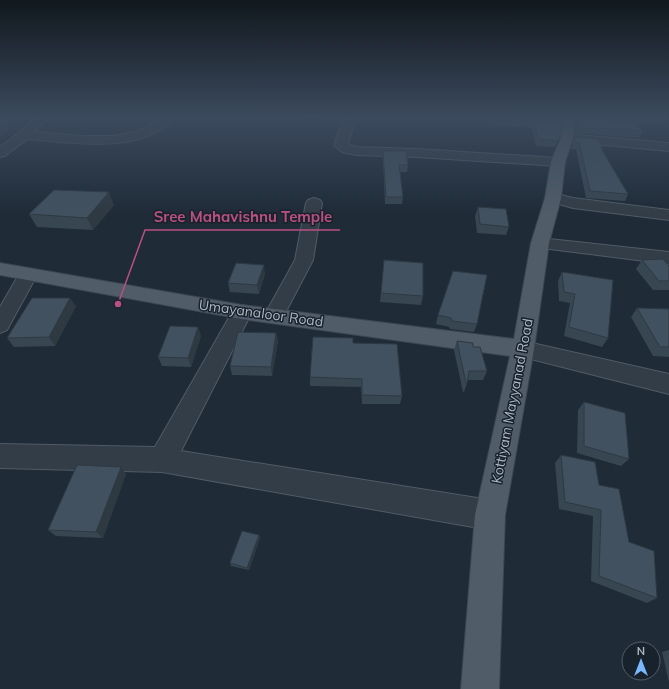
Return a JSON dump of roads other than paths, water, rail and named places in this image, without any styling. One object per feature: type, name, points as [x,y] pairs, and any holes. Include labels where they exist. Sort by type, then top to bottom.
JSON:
[{"type":"main road","name":"Kottiyam Mayyanad Road","points":[[480,689],[490,515],[523,349],[540,243],[553,198],[558,162],[562,149]]},
{"type":"main road","name":"Umayanaloor Road","points":[[0,269],[242,312],[523,349]]},
{"type":"street","points":[[348,149],[356,151],[417,153],[558,162]]},
{"type":"street","points":[[553,198],[573,203],[669,215]]},
{"type":"street","points":[[274,316],[304,260],[314,203]]},
{"type":"street","points":[[540,243],[669,258]]},
{"type":"street","points":[[0,325],[28,275]]},
{"type":"street","points":[[162,460],[242,312]]},
{"type":"street","points":[[523,349],[669,384]]},
{"type":"street","points":[[0,456],[162,460],[490,515]]},
{"type":"place","name":"Sree Mahavishnu Temple","points":[[118,304]]}]
